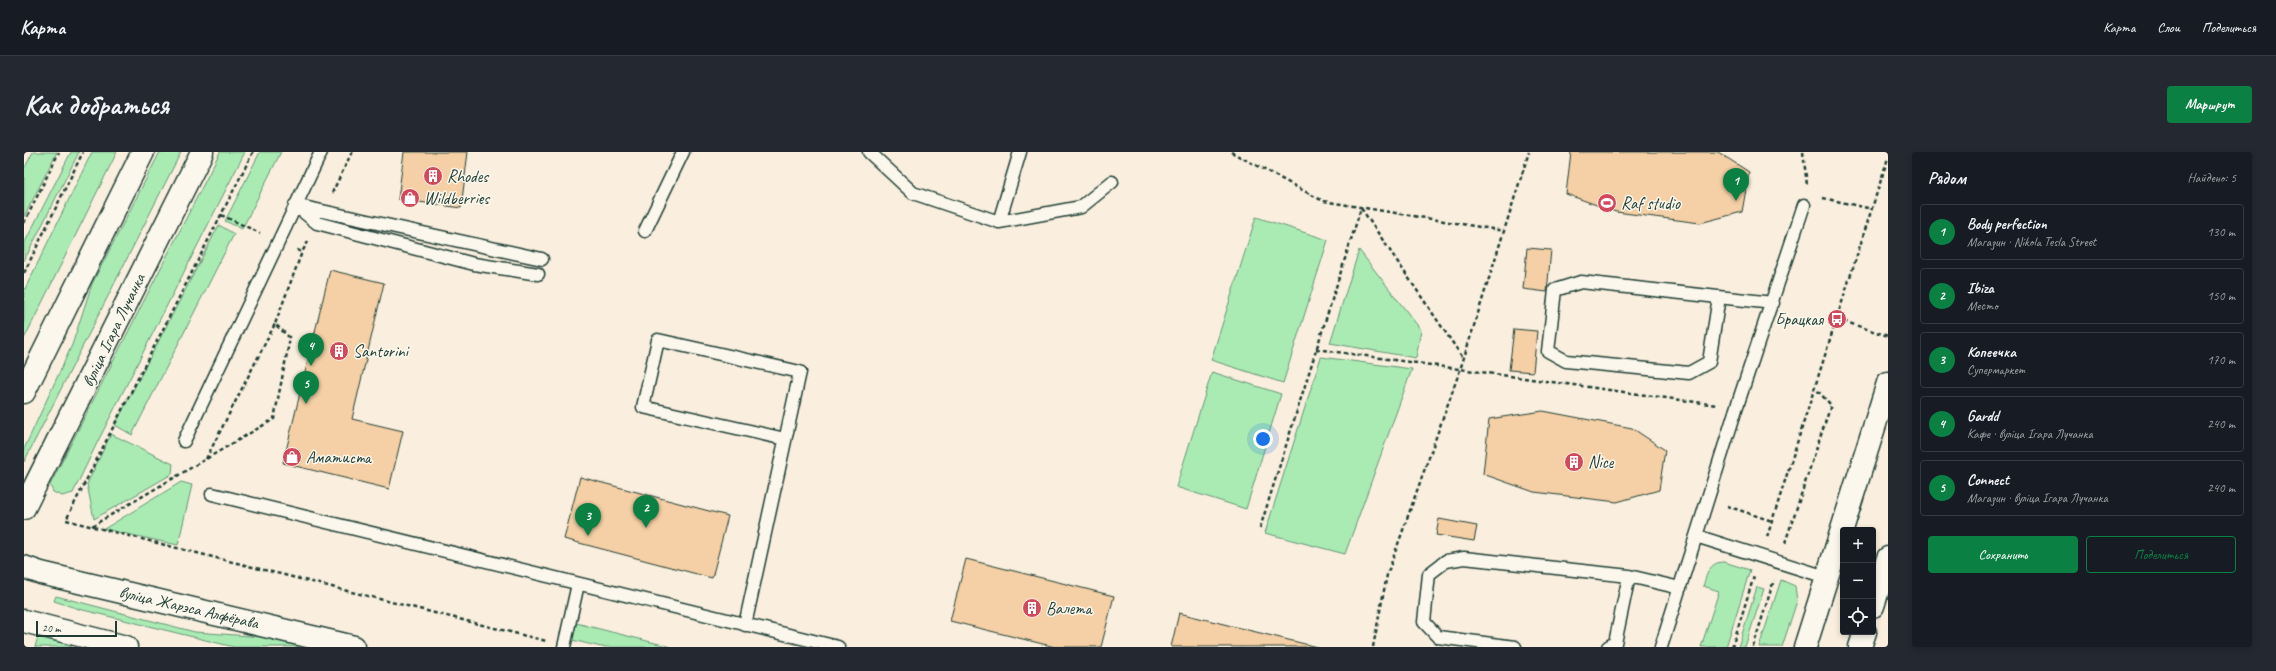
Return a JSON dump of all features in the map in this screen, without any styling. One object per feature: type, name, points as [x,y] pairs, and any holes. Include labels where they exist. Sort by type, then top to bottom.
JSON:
[{"type":"main road","points":[[24,392],[143,152]]},
{"type":"main road","name":"вуліца Ігара Лучанка","points":[[24,508],[202,152]]},
{"type":"main road","points":[[1805,647],[1888,383]]},
{"type":"main road","points":[[1875,599],[1888,558]]},
{"type":"main road","name":"вуліца Жарэса Алфёрава","points":[[24,567],[41,573],[354,647]]},
{"type":"main road","points":[[24,621],[126,647]]},
{"type":"main road","points":[[1860,647],[1864,635]]},
{"type":"lane","points":[[184,441],[321,152]]},
{"type":"lane","points":[[645,231],[684,152]]},
{"type":"lane","points":[[869,152],[913,194],[999,222],[1081,207],[1112,182]]},
{"type":"lane","points":[[999,222],[1020,152]]},
{"type":"lane","points":[[295,205],[542,259]]},
{"type":"lane","points":[[295,205],[317,223],[474,264],[538,274]]},
{"type":"lane","points":[[1661,647],[1736,409],[1773,303],[1804,205]]},
{"type":"lane","points":[[1719,297],[1709,362],[1689,373],[1566,361],[1548,351],[1555,290],[1581,282],[1719,297],[1773,303]]},
{"type":"lane","points":[[745,625],[800,372],[658,340],[643,408],[785,439]]},
{"type":"lane","points":[[212,494],[838,647]]},
{"type":"lane","points":[[1696,536],[1826,577]]},
{"type":"lane","points":[[1515,647],[1438,637],[1424,622],[1429,574],[1446,561],[1464,558],[1629,576],[1680,588]]},
{"type":"lane","points":[[1608,647],[1616,643],[1629,576]]},
{"type":"lane","points":[[564,646],[578,584]]},
{"type":"path","points":[[24,223],[59,152]]},
{"type":"path","points":[[24,273],[83,152]]},
{"type":"path","points":[[253,152],[66,520],[564,646]]},
{"type":"path","points":[[1231,152],[1323,201],[1504,231]]},
{"type":"path","points":[[1372,647],[1387,575],[1460,370],[1529,152]]},
{"type":"path","points":[[1803,152],[1808,184],[1804,205]]},
{"type":"path","points":[[1732,647],[1888,158]]},
{"type":"path","points":[[1260,528],[1361,208]]},
{"type":"path","points":[[1361,208],[1464,358]]},
{"type":"path","points":[[205,460],[275,324],[302,252]]},
{"type":"path","points":[[1837,319],[1888,336]]},
{"type":"path","points":[[91,527],[274,419],[290,338],[275,324]]},
{"type":"path","points":[[1316,349],[1736,409]]},
{"type":"path","points":[[1753,647],[1831,405],[1815,388]]},
{"type":"path","points":[[1708,500],[1772,521]]},
{"type":"green space","points":[[33,152],[57,152],[24,217],[24,169]]},
{"type":"green space","points":[[71,152],[79,152],[24,261],[24,244]]},
{"type":"green space","points":[[92,152],[117,152],[24,339],[24,291]]},
{"type":"green space","points":[[160,152],[181,152],[24,462],[24,449],[72,345],[92,284]]},
{"type":"green space","points":[[220,152],[245,152],[73,493],[62,496],[53,492],[50,485]]},
{"type":"green space","points":[[260,152],[281,152],[242,229],[225,221]]},
{"type":"green space","points":[[1256,217],[1328,240],[1283,383],[1211,360]]},
{"type":"green space","points":[[219,225],[234,234],[132,435],[115,425]]},
{"type":"green space","points":[[1359,250],[1421,330],[1416,358],[1330,343]]},
{"type":"green space","points":[[1321,357],[1412,369],[1345,554],[1265,533]]},
{"type":"green space","points":[[1212,372],[1281,394],[1246,509],[1176,487]]},
{"type":"green space","points":[[111,434],[173,464],[172,474],[94,519],[87,484]]},
{"type":"green space","points":[[181,482],[192,485],[178,545],[104,529]]},
{"type":"green space","points":[[1724,562],[1750,570],[1726,647],[1701,647],[1719,591],[1703,586],[1707,573],[1712,566]]},
{"type":"green space","points":[[1781,580],[1795,586],[1797,601],[1782,647],[1759,647]]},
{"type":"green space","points":[[1757,587],[1764,589],[1745,647],[1738,647]]},
{"type":"green space","points":[[56,596],[195,632],[276,638],[313,647],[234,647],[79,609],[54,601]]},
{"type":"green space","points":[[576,623],[671,647],[601,647],[572,640]]},
{"type":"green space","points":[[39,633],[72,647],[35,647]]},
{"type":"building","name":"Rhodes","points":[[404,152],[468,152],[461,208],[398,199]]},
{"type":"building","points":[[1571,152],[1718,152],[1749,172],[1742,212],[1700,223],[1616,212],[1566,194]]},
{"type":"building","points":[[1527,248],[1551,250],[1547,292],[1523,289]]},
{"type":"building","name":"Santorini","points":[[330,270],[384,283],[352,419],[403,431],[389,489],[283,463]]},
{"type":"building","points":[[1514,329],[1537,331],[1533,372],[1509,370]]},
{"type":"building","name":"Nice","points":[[1543,411],[1632,428],[1665,450],[1659,490],[1617,502],[1534,492],[1483,474],[1489,419]]},
{"type":"building","points":[[580,477],[728,516],[712,578],[564,539]]},
{"type":"building","points":[[1439,519],[1477,526],[1474,541],[1436,535]]},
{"type":"building","name":"Валета","points":[[966,559],[1114,596],[1101,647],[1055,647],[950,621]]},
{"type":"building","points":[[1179,613],[1317,647],[1171,647]]},
{"type":"place","name":"Rhodes","points":[[433,176]]},
{"type":"place","name":"Wildberries","points":[[410,198]]},
{"type":"place","name":"Body perfection","points":[[1736,201]]},
{"type":"place","name":"Raf studio","points":[[1607,203]]},
{"type":"place","name":"Брацкая","points":[[1837,319]]},
{"type":"place","name":"Santorini","points":[[339,351]]},
{"type":"place","name":"Gardd","points":[[311,366]]},
{"type":"place","name":"Connect","points":[[306,404]]},
{"type":"place","name":"Аматиста","points":[[292,457]]},
{"type":"place","name":"Nice","points":[[1574,462]]},
{"type":"place","name":"Ibiza","points":[[646,528]]},
{"type":"place","name":"Копеечка","points":[[588,536]]},
{"type":"place","name":"Валета","points":[[1032,608]]}]
